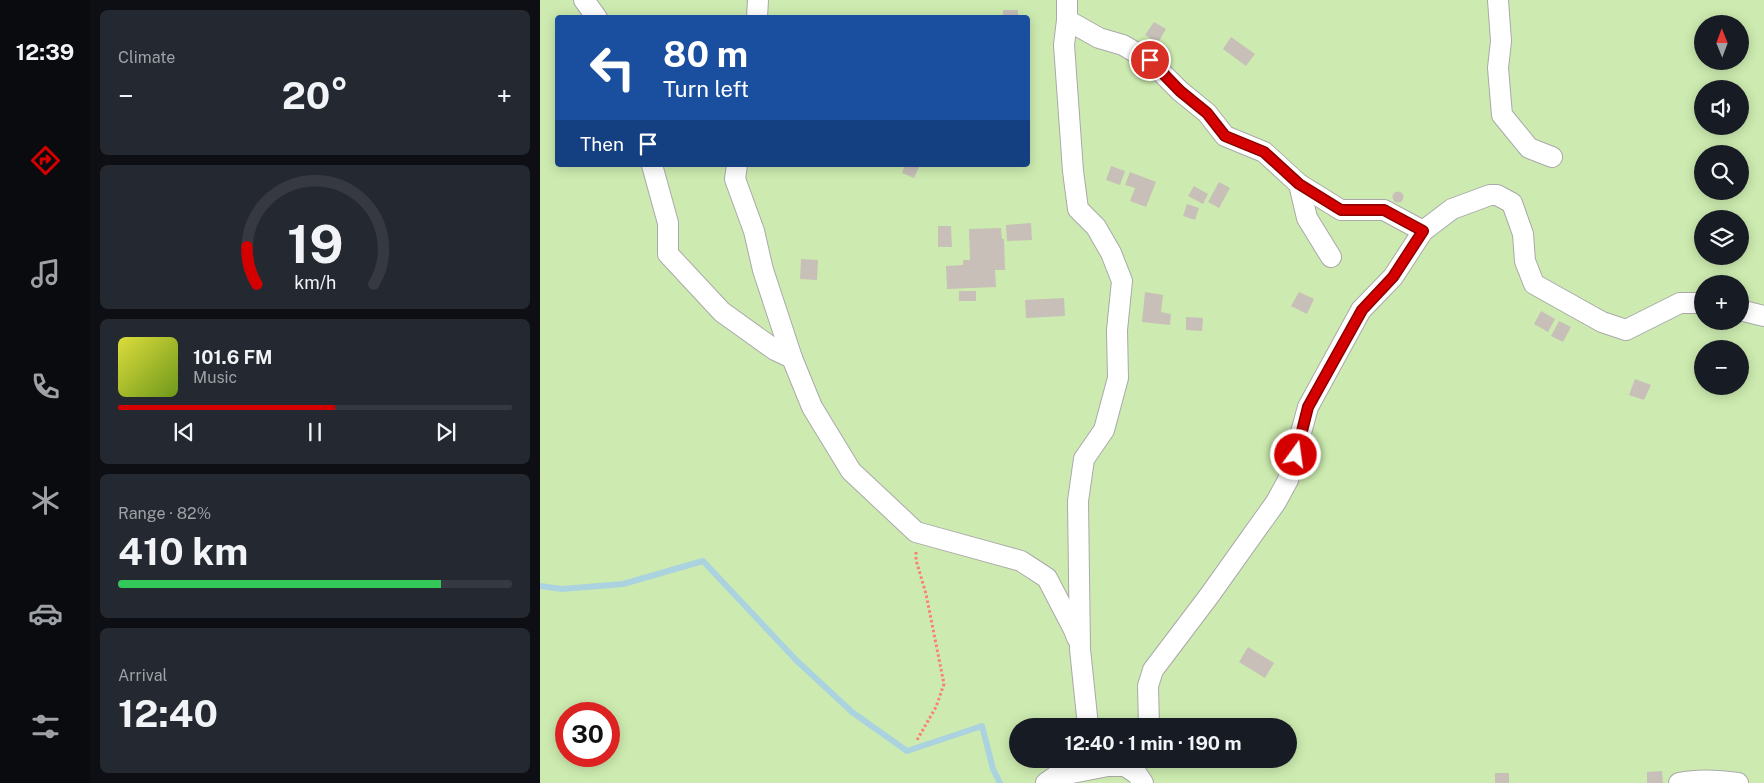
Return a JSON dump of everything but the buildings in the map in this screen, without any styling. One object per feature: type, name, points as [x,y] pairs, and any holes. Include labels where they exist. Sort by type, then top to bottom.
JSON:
[{"type":"street","points":[[584,0],[595,15]]},
{"type":"street","points":[[757,15],[758,0]]},
{"type":"street","points":[[1067,0],[1064,45],[1073,171],[1078,209],[1096,227],[1112,253],[1122,281],[1117,330],[1118,378],[1104,430],[1084,459],[1078,501],[1080,649],[1087,718]]},
{"type":"street","points":[[1498,0],[1501,41],[1498,68],[1502,115],[1529,148],[1552,157]]},
{"type":"street","points":[[1067,20],[1099,38],[1123,45],[1150,60],[1180,91],[1207,113],[1225,136],[1264,152],[1299,184],[1341,210],[1384,210],[1423,231]]},
{"type":"street","points":[[653,167],[668,223],[668,254],[722,312],[775,350],[792,358]]},
{"type":"street","points":[[737,167],[734,179],[754,231],[763,270],[792,358],[812,407],[851,471],[916,532],[1022,561],[1047,578],[1074,630],[1080,649]]},
{"type":"street","points":[[1299,184],[1307,218],[1331,257]]},
{"type":"street","points":[[1149,718],[1148,686],[1152,670],[1209,596],[1276,502],[1290,472],[1308,407],[1362,310],[1393,277],[1423,231],[1452,209],[1490,195],[1497,195],[1512,203],[1523,234],[1525,261],[1534,284],[1602,322],[1626,330],[1680,303],[1694,302]]},
{"type":"street","points":[[1749,312],[1764,316]]},
{"type":"street","points":[[1046,783],[1056,776],[1079,768]]},
{"type":"street","points":[[1679,783],[1694,780],[1718,780],[1738,783]]},
{"type":"path","points":[[916,532],[916,560],[926,594],[944,684],[936,707],[917,740]]},
{"type":"green space","points":[[540,0],[1764,0],[1764,783],[540,783]]},
{"type":"waterway","points":[[540,586],[562,589],[623,584],[703,561],[796,660],[852,712],[907,751],[982,726],[993,769],[1000,783]]},
{"type":"route","points":[[1150,60],[1180,91],[1207,113],[1225,136],[1264,152],[1299,184],[1341,210],[1384,210],[1423,231],[1393,277],[1362,310],[1308,407],[1296,455]]}]
